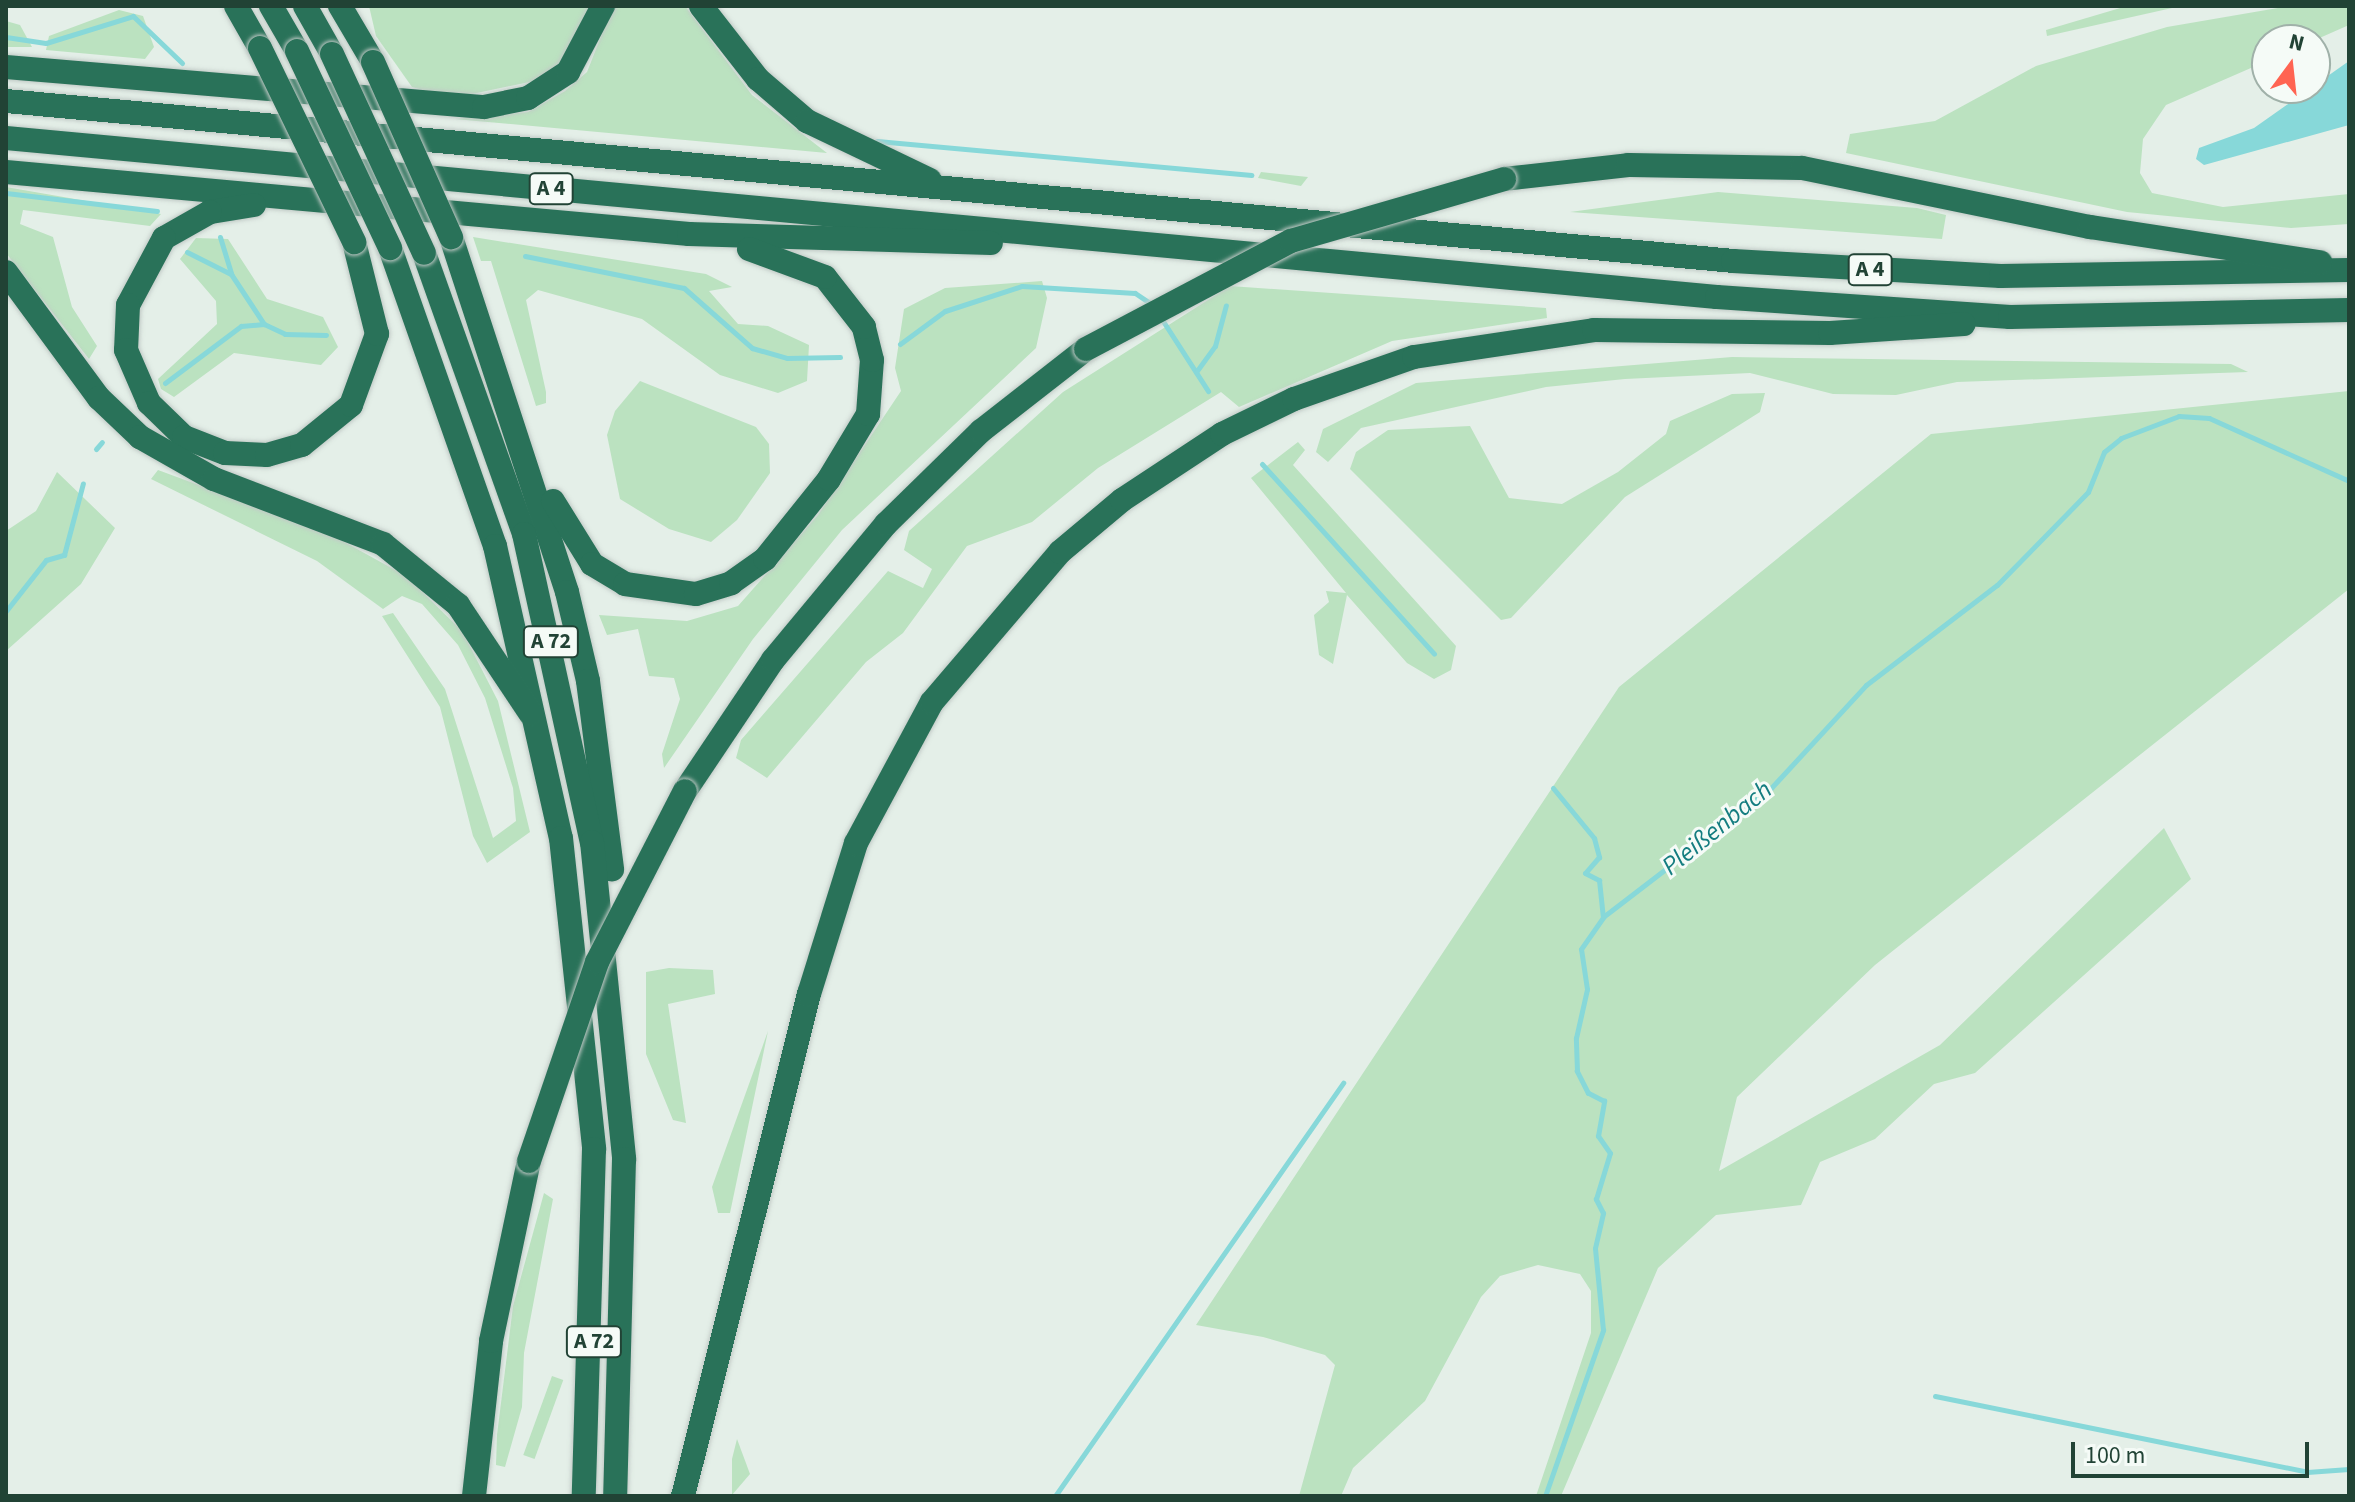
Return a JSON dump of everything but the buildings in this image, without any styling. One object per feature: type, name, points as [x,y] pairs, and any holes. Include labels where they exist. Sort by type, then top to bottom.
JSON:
[{"type":"highway","points":[[236,6],[260,48],[354,242],[377,334],[351,405],[327,430],[267,455],[225,453],[184,437],[149,403],[126,350],[128,305],[164,238],[238,205],[330,201]]},
{"type":"highway","name":"A 72","points":[[271,6],[297,51],[390,248],[470,464],[541,732],[575,937],[594,1149],[584,1496]]},
{"type":"highway","name":"A 72","points":[[305,6],[332,54],[424,253],[515,507],[561,683],[592,842],[617,1047],[624,1317],[615,1496]]},
{"type":"highway","points":[[340,6],[373,62],[451,237],[533,469],[588,681],[618,934],[617,1047]]},
{"type":"highway","points":[[357,6],[373,62]]},
{"type":"highway","points":[[6,67],[484,107],[528,98],[568,72],[603,6]]},
{"type":"highway","points":[[701,6],[758,79],[807,121],[951,189]]},
{"type":"highway","name":"A 4","points":[[6,101],[1869,270],[2150,277],[2349,269]]},
{"type":"highway","name":"A 4","points":[[6,138],[1097,240],[2010,317],[2349,310]]},
{"type":"highway","points":[[474,1496],[491,1341],[529,1161],[597,962],[685,791],[773,660],[886,524],[981,431],[1086,349],[1291,241],[1504,179],[1628,165],[1802,168],[2090,227],[2349,269]]},
{"type":"highway","points":[[6,172],[689,234],[835,243],[1097,240]]},
{"type":"highway","points":[[533,469],[592,564],[625,584],[696,594],[731,583],[765,559],[854,445],[868,414],[872,360],[847,300],[801,264],[689,234]]},
{"type":"highway","points":[[6,272],[99,398],[140,437],[214,479],[383,544],[429,577],[496,655],[541,732]]},
{"type":"highway","points":[[683,1496],[809,994],[856,843],[932,702],[1060,552],[1122,500],[1222,434],[1294,399],[1414,357],[1594,330],[1923,331],[2010,317]]},
{"type":"green space","points":[[369,6],[592,6],[567,57],[539,80],[453,98],[412,87],[376,36]]},
{"type":"green space","points":[[613,6],[685,6],[752,95],[827,153],[455,119],[528,112],[565,91],[587,72]]},
{"type":"green space","points":[[2127,6],[2181,6],[2047,36],[2046,30]]},
{"type":"green space","points":[[2289,6],[2349,6],[2349,25],[2331,33],[2331,24],[2251,24],[2251,68],[2166,105],[2143,139],[2140,173],[2152,193],[2223,207],[2349,194],[2349,224],[2291,228],[2127,212],[1846,153],[1850,134],[1935,121],[2036,66],[2167,27]]},
{"type":"green space","points":[[119,10],[143,16],[154,47],[145,59],[46,50],[49,36]]},
{"type":"green space","points":[[6,21],[20,25],[32,47],[6,47]]},
{"type":"green space","points":[[1261,172],[1308,177],[1301,186],[1258,178]]},
{"type":"green space","points":[[6,187],[161,214],[150,226],[23,210],[20,224],[53,237],[72,307],[97,346],[89,359],[6,253]]},
{"type":"green space","points":[[1718,192],[1917,208],[1946,215],[1942,239],[1570,212]]},
{"type":"green space","points":[[473,237],[706,274],[732,287],[709,291],[738,324],[768,326],[809,345],[807,381],[778,393],[720,375],[642,319],[538,290],[526,300],[546,392],[546,403],[536,406],[491,261],[481,261]]},
{"type":"green space","points":[[196,238],[228,239],[267,299],[323,317],[338,347],[321,365],[234,353],[174,397],[161,389],[158,379],[217,324],[216,301],[180,259]]},
{"type":"green space","points":[[1042,281],[1047,298],[1036,348],[842,530],[753,639],[664,768],[662,754],[680,699],[674,678],[649,676],[638,629],[607,635],[599,615],[687,621],[738,606],[818,515],[901,391],[895,368],[904,309],[945,288]]},
{"type":"green space","points":[[1230,286],[1546,308],[1547,318],[1392,341],[1239,407],[1221,392],[1098,468],[1032,522],[967,546],[903,633],[866,662],[767,778],[736,758],[741,740],[888,571],[923,588],[932,569],[904,550],[909,531],[1063,392]]},
{"type":"green space","points":[[1732,357],[2231,364],[2248,372],[1957,382],[1896,395],[1833,394],[1750,373],[1625,379],[1546,387],[1361,428],[1328,462],[1316,452],[1323,429],[1416,383]]},
{"type":"green space","points":[[640,381],[756,427],[769,444],[770,473],[737,520],[711,542],[669,529],[620,499],[607,435],[615,411]]},
{"type":"green space","points":[[2349,391],[2349,589],[1875,965],[1737,1097],[1719,1171],[1940,1045],[2164,828],[2191,879],[1975,1073],[1934,1084],[1875,1139],[1820,1162],[1801,1205],[1716,1215],[1658,1268],[1561,1496],[1536,1496],[1591,1333],[1591,1291],[1580,1274],[1538,1265],[1500,1276],[1481,1297],[1425,1401],[1353,1468],[1341,1496],[1299,1496],[1335,1365],[1325,1355],[1263,1337],[1196,1325],[1619,687],[1931,434]]},
{"type":"green space","points":[[1765,393],[1760,412],[1625,497],[1511,618],[1501,620],[1350,469],[1356,452],[1388,430],[1470,426],[1509,498],[1562,504],[1618,472],[1666,434],[1670,421],[1732,394]]},
{"type":"green space","points":[[1298,442],[1305,450],[1293,465],[1456,646],[1451,670],[1434,679],[1407,663],[1347,595],[1333,664],[1319,655],[1314,615],[1329,602],[1326,591],[1346,593],[1251,478]]},
{"type":"green space","points":[[158,470],[328,533],[406,576],[462,631],[498,701],[530,832],[487,863],[473,836],[440,707],[382,616],[393,613],[445,689],[493,838],[516,821],[513,788],[485,698],[458,645],[422,604],[402,596],[383,609],[317,561],[151,479]]},
{"type":"green space","points":[[57,472],[115,528],[81,584],[6,651],[6,531],[36,511]]},
{"type":"green space","points":[[669,968],[713,970],[715,994],[668,1004],[686,1123],[673,1120],[646,1054],[646,972]]},
{"type":"green space","points":[[768,1031],[730,1213],[718,1213],[712,1187]]},
{"type":"green space","points":[[544,1193],[553,1199],[524,1353],[522,1407],[505,1467],[496,1465],[497,1435],[513,1306]]},
{"type":"green space","points":[[552,1376],[563,1380],[535,1459],[523,1455]]},
{"type":"green space","points":[[737,1439],[750,1474],[732,1495],[732,1459]]},
{"type":"water","points":[[2349,61],[2349,125],[2204,165],[2196,159],[2199,148],[2254,128],[2288,104],[2331,104],[2331,74]]},
{"type":"waterway","points":[[6,37],[46,43],[133,16],[182,63]]},
{"type":"waterway","points":[[877,141],[1251,175]]},
{"type":"waterway","points":[[6,193],[157,211]]},
{"type":"waterway","points":[[220,237],[231,274],[264,324],[285,334],[326,335]]},
{"type":"waterway","points":[[187,252],[231,274]]},
{"type":"waterway","points":[[525,256],[684,288],[752,348],[787,358],[840,357]]},
{"type":"waterway","points":[[900,344],[945,311],[1022,286],[1135,293],[1154,306]]},
{"type":"waterway","points":[[1196,372],[1215,346],[1226,305]]},
{"type":"waterway","points":[[1161,318],[1208,391]]},
{"type":"waterway","points":[[165,383],[241,326],[264,324]]},
{"type":"waterway","name":"Pleißenbach","points":[[1545,1496],[1603,1330],[1595,1248],[1603,1213],[1596,1199],[1610,1153],[1598,1136],[1604,1101],[1588,1093],[1577,1071],[1576,1038],[1587,989],[1581,949],[1603,917],[1771,788],[1866,685],[1997,585],[2088,492],[2104,452],[2121,438],[2179,416],[2209,418],[2349,481]]},
{"type":"waterway","points":[[96,449],[102,442]]},
{"type":"waterway","points":[[1262,464],[1434,654]]},
{"type":"waterway","points":[[6,611],[46,560],[64,555],[83,483]]},
{"type":"waterway","points":[[1553,788],[1594,838],[1599,857],[1585,873],[1599,880],[1603,916]]},
{"type":"waterway","points":[[1055,1496],[1343,1083]]},
{"type":"waterway","points":[[1935,1396],[2307,1472],[2349,1469]]}]
